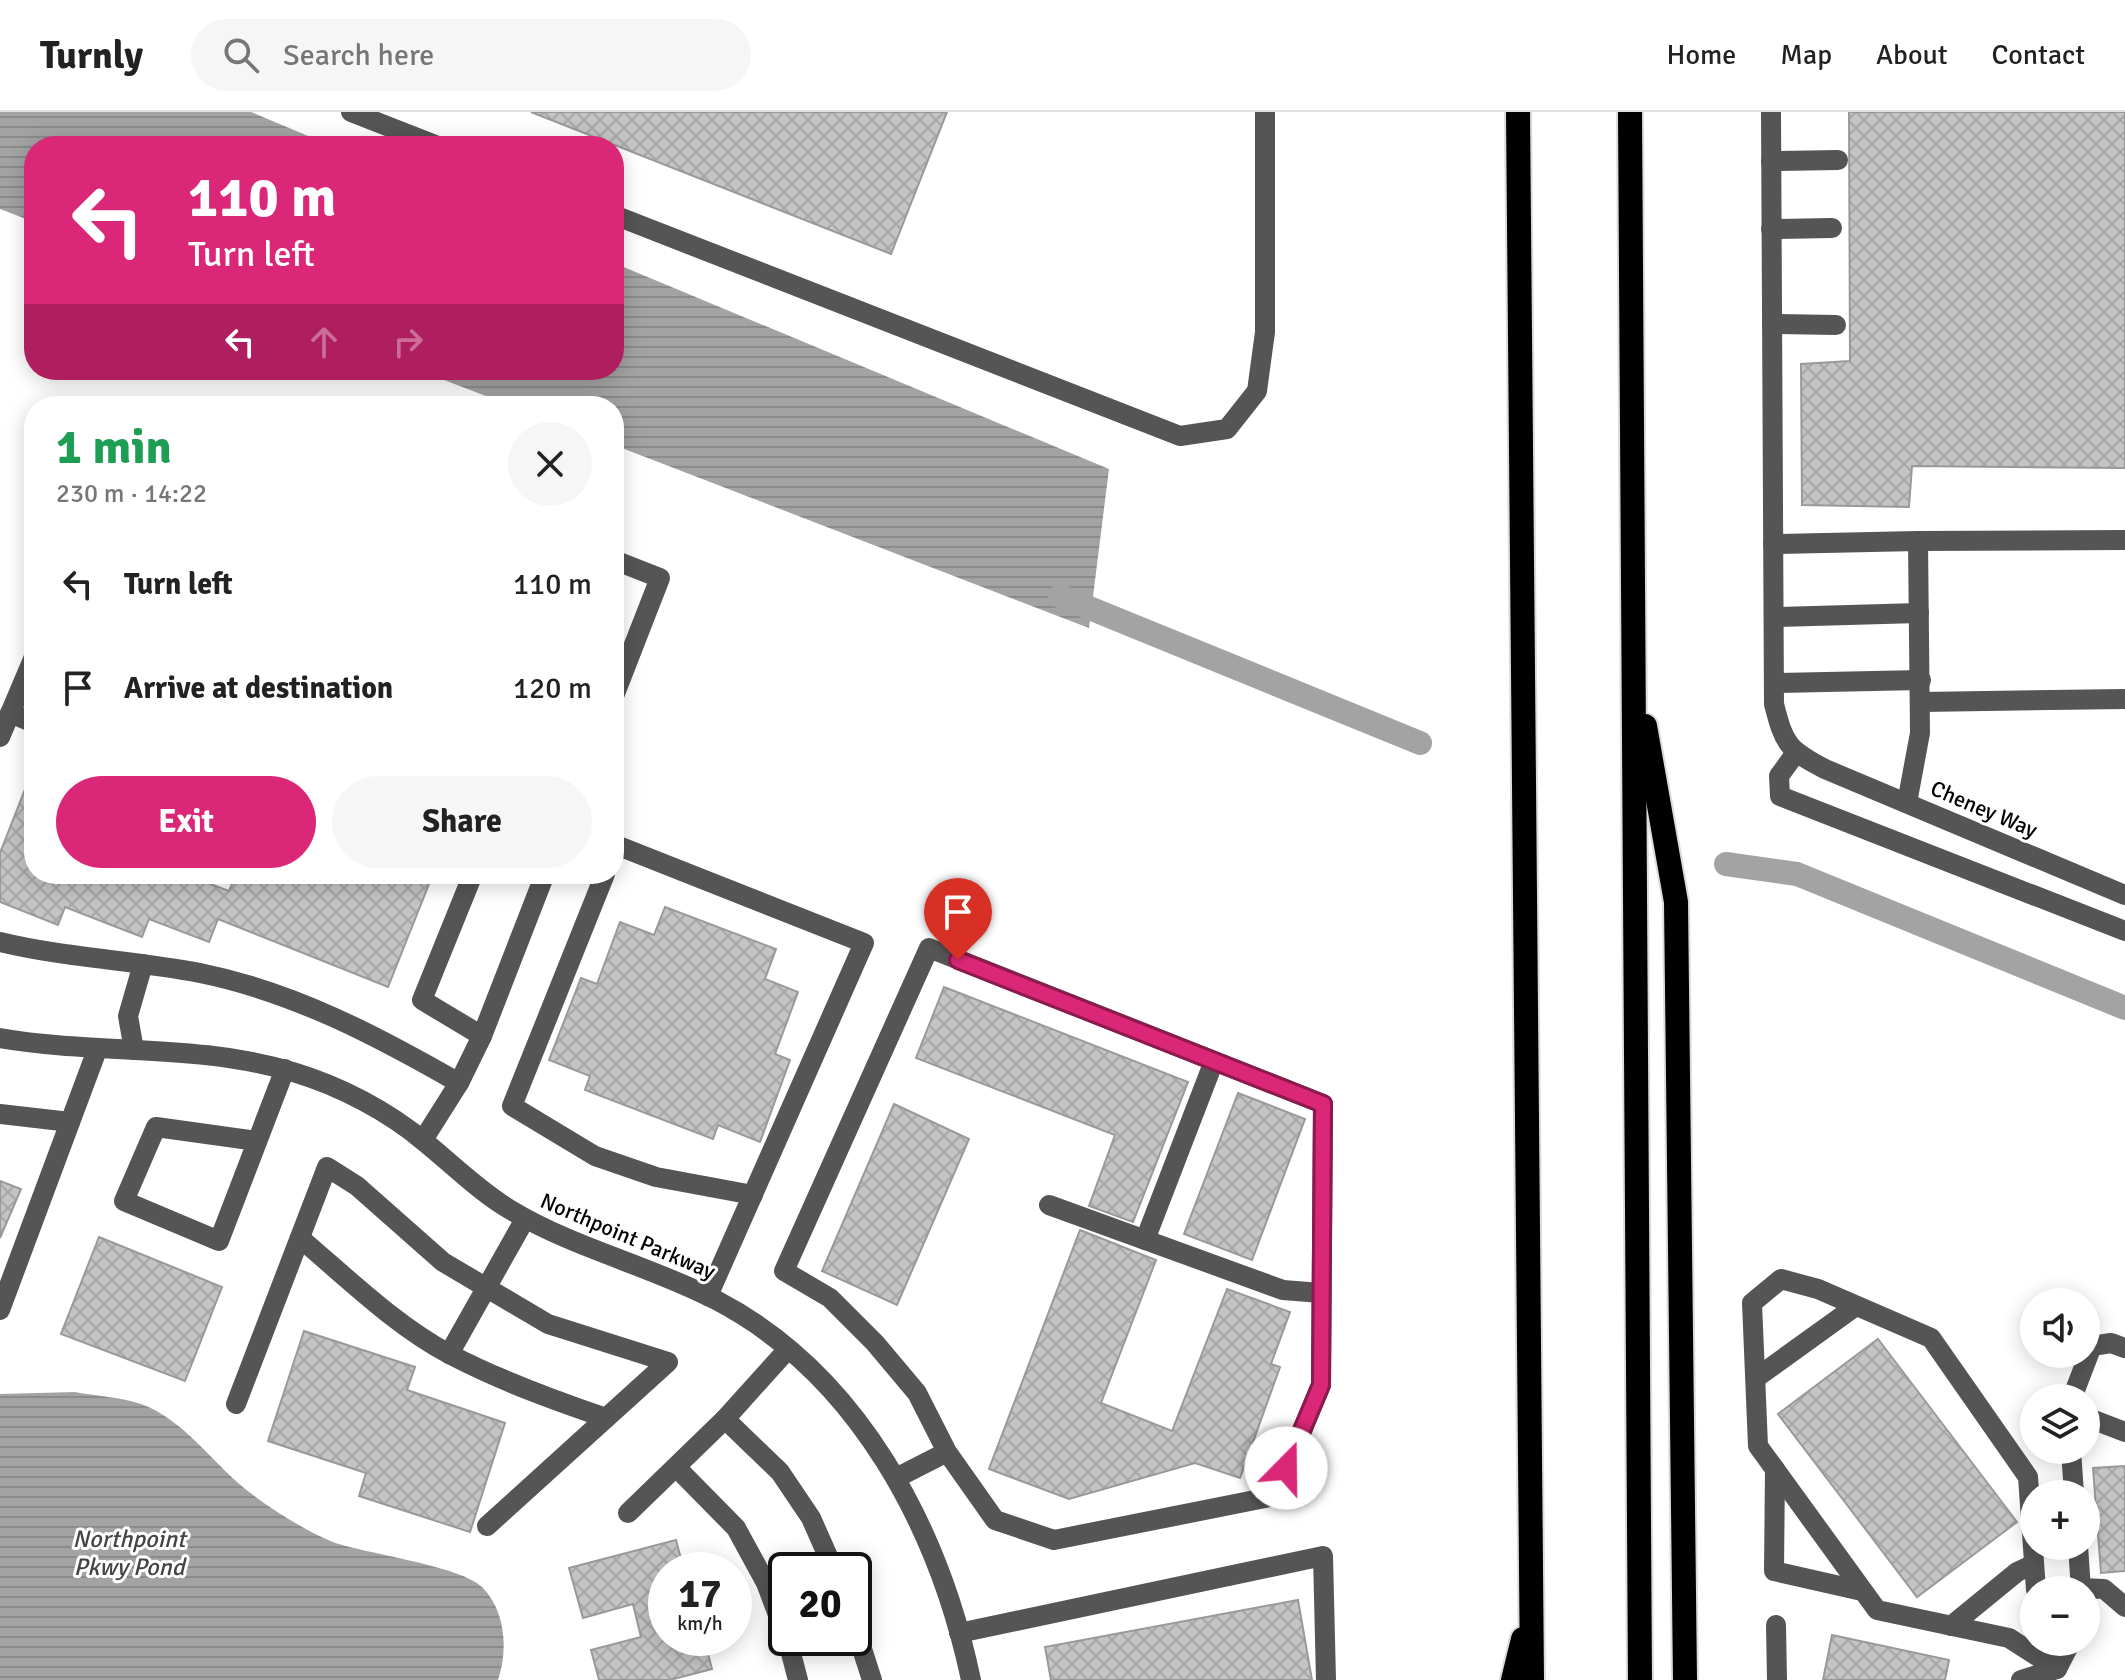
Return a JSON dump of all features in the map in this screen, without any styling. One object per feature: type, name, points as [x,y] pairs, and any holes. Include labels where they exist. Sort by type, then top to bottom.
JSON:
[{"type":"highway","points":[[1518,112],[1532,1680]]},
{"type":"highway","points":[[1630,112],[1640,1680]]},
{"type":"highway","points":[[1633,660],[1676,902],[1685,1680]]},
{"type":"highway","points":[[1513,1680],[1530,1609]]},
{"type":"street","points":[[351,112],[412,136]]},
{"type":"street","points":[[624,219],[1180,436],[1227,429],[1257,391],[1265,332],[1265,112]]},
{"type":"street","points":[[1771,112],[1774,683],[1781,730],[1795,754],[1779,776],[1780,796],[2125,931]]},
{"type":"street","points":[[1771,161],[1838,160]]},
{"type":"street","points":[[1771,229],[1832,228]]},
{"type":"street","points":[[1772,324],[1836,325]]},
{"type":"street","points":[[1773,544],[2125,540]]},
{"type":"street","points":[[1907,803],[1920,733],[1918,541]]},
{"type":"street","points":[[624,564],[660,578],[624,670]]},
{"type":"street","points":[[1774,617],[1919,613]]},
{"type":"street","points":[[0,737],[24,680]]},
{"type":"street","points":[[1774,683],[1921,680]]},
{"type":"street","points":[[1921,702],[2125,699]]},
{"type":"street","points":[[10,713],[24,719]]},
{"type":"street","name":"Cheney Way","points":[[1795,754],[2125,895]]},
{"type":"street","points":[[624,848],[864,943],[708,1296]]},
{"type":"street","points":[[469,884],[422,1000],[482,1036]]},
{"type":"street","points":[[423,1140],[459,1083],[482,1036],[541,884]]},
{"type":"street","points":[[601,884],[512,1106],[595,1156],[656,1177],[753,1195]]},
{"type":"street","points":[[0,942],[202,973],[305,1004],[379,1038],[459,1083]]},
{"type":"street","points":[[929,948],[1323,1104],[1321,1293],[1321,1385],[1275,1496],[1054,1540],[995,1520],[947,1452],[917,1393],[875,1343],[830,1298],[784,1271],[929,948]]},
{"type":"street","points":[[134,1050],[128,1016],[143,964]]},
{"type":"street","name":"Northpoint Parkway","points":[[0,1038],[97,1050],[209,1053],[285,1069],[363,1101],[423,1140],[505,1207],[525,1219],[582,1248],[669,1278],[750,1321],[788,1349],[834,1393],[869,1436],[896,1478],[924,1535],[959,1633],[971,1680]]},
{"type":"street","points":[[0,1310],[97,1050]]},
{"type":"street","points":[[1145,1240],[1214,1061]]},
{"type":"street","points":[[257,1141],[156,1127],[124,1201],[219,1241],[285,1069]]},
{"type":"street","points":[[0,1114],[70,1122]]},
{"type":"street","points":[[236,1404],[327,1167],[357,1186],[443,1262],[548,1324],[668,1362],[487,1526]]},
{"type":"street","points":[[1049,1205],[1283,1290],[1321,1293]]},
{"type":"street","points":[[449,1354],[525,1219]]},
{"type":"street","points":[[300,1238],[372,1300],[449,1354],[531,1392],[606,1418]]},
{"type":"street","points":[[2035,1576],[2028,1477],[1931,1338],[1818,1289],[1781,1279],[1752,1303],[1758,1446],[1877,1610],[2009,1638],[2057,1675]]},
{"type":"street","points":[[1756,1378],[1856,1306]]},
{"type":"street","points":[[2077,1384],[2092,1346],[2111,1343],[2125,1348]]},
{"type":"street","points":[[628,1513],[725,1419],[788,1349]]},
{"type":"street","points":[[725,1419],[780,1472],[811,1518],[826,1552]]},
{"type":"street","points":[[2100,1422],[2125,1432]]},
{"type":"street","points":[[896,1478],[947,1452]]},
{"type":"street","points":[[676,1467],[736,1528],[768,1588]]},
{"type":"street","points":[[1775,1469],[1774,1571],[1862,1591]]},
{"type":"street","points":[[959,1633],[1323,1556],[1326,1680]]},
{"type":"street","points":[[1951,1626],[2017,1572],[2034,1564]]},
{"type":"street","points":[[2100,1589],[2125,1607]]},
{"type":"street","points":[[1776,1625],[1777,1680]]},
{"type":"street","points":[[791,1656],[798,1680]]},
{"type":"street","points":[[864,1656],[872,1680]]},
{"type":"street","points":[[2051,1656],[2057,1675]]},
{"type":"street","points":[[2057,1675],[2065,1656]]},
{"type":"street","points":[[2021,1680],[2057,1675]]},
{"type":"water","points":[[0,112],[251,112],[308,136],[24,136],[24,218],[0,209]]},
{"type":"water","points":[[624,267],[1109,469],[1089,628],[624,449],[624,396],[486,396],[444,380],[624,380]]},
{"type":"water","name":"Northpoint Pkwy Pond","points":[[75,1392],[125,1400],[156,1411],[183,1430],[254,1496],[322,1537],[348,1547],[435,1567],[472,1580],[491,1598],[500,1620],[504,1644],[498,1680],[0,1680],[0,1394]]},
{"type":"building","points":[[531,112],[947,112],[891,254],[624,149],[624,136],[592,136]]},
{"type":"building","points":[[1849,112],[2125,112],[2125,468],[1912,466],[1909,507],[1802,505],[1801,364],[1850,361]]},
{"type":"building","points":[[24,792],[24,884],[210,884],[229,891],[232,884],[429,884],[388,987],[218,919],[209,942],[149,919],[142,937],[65,907],[58,925],[0,902],[0,853]]},
{"type":"building","points":[[665,907],[776,949],[765,979],[798,992],[775,1054],[790,1060],[760,1142],[718,1125],[713,1139],[585,1090],[590,1076],[549,1060],[581,978],[597,984],[620,922],[654,935]]},
{"type":"building","points":[[944,987],[1188,1082],[1133,1222],[1089,1206],[1115,1135],[916,1058]]},
{"type":"building","points":[[1238,1093],[1305,1119],[1252,1260],[1184,1234]]},
{"type":"building","points":[[894,1104],[969,1139],[897,1305],[822,1271]]},
{"type":"building","points":[[0,1181],[21,1189],[0,1238]]},
{"type":"building","points":[[1080,1230],[1156,1260],[1101,1403],[1172,1431],[1227,1289],[1290,1312],[1271,1364],[1280,1367],[1240,1478],[1195,1463],[1069,1499],[989,1469]]},
{"type":"building","points":[[99,1237],[222,1287],[185,1381],[61,1334]]},
{"type":"building","points":[[304,1331],[415,1367],[407,1390],[505,1423],[470,1532],[359,1496],[366,1473],[268,1441]]},
{"type":"building","points":[[1878,1339],[2017,1522],[1917,1597],[1778,1414]]},
{"type":"building","points":[[2125,1466],[2125,1571],[2101,1573],[2100,1480],[2094,1480],[2093,1468]]},
{"type":"building","points":[[676,1540],[679,1552],[648,1552],[648,1656],[709,1656],[712,1669],[670,1680],[599,1680],[591,1650],[641,1637],[633,1604],[583,1618],[569,1568]]},
{"type":"building","points":[[1298,1600],[1312,1680],[1051,1680],[1045,1647]]},
{"type":"building","points":[[1832,1635],[1949,1660],[1945,1680],[1823,1680]]},
{"type":"waterway","points":[[1060,596],[1420,743]]},
{"type":"waterway","points":[[1726,864],[1797,874],[2125,1008]]},
{"type":"route","points":[[958,960],[1323,1104],[1321,1385],[1286,1468]]}]
